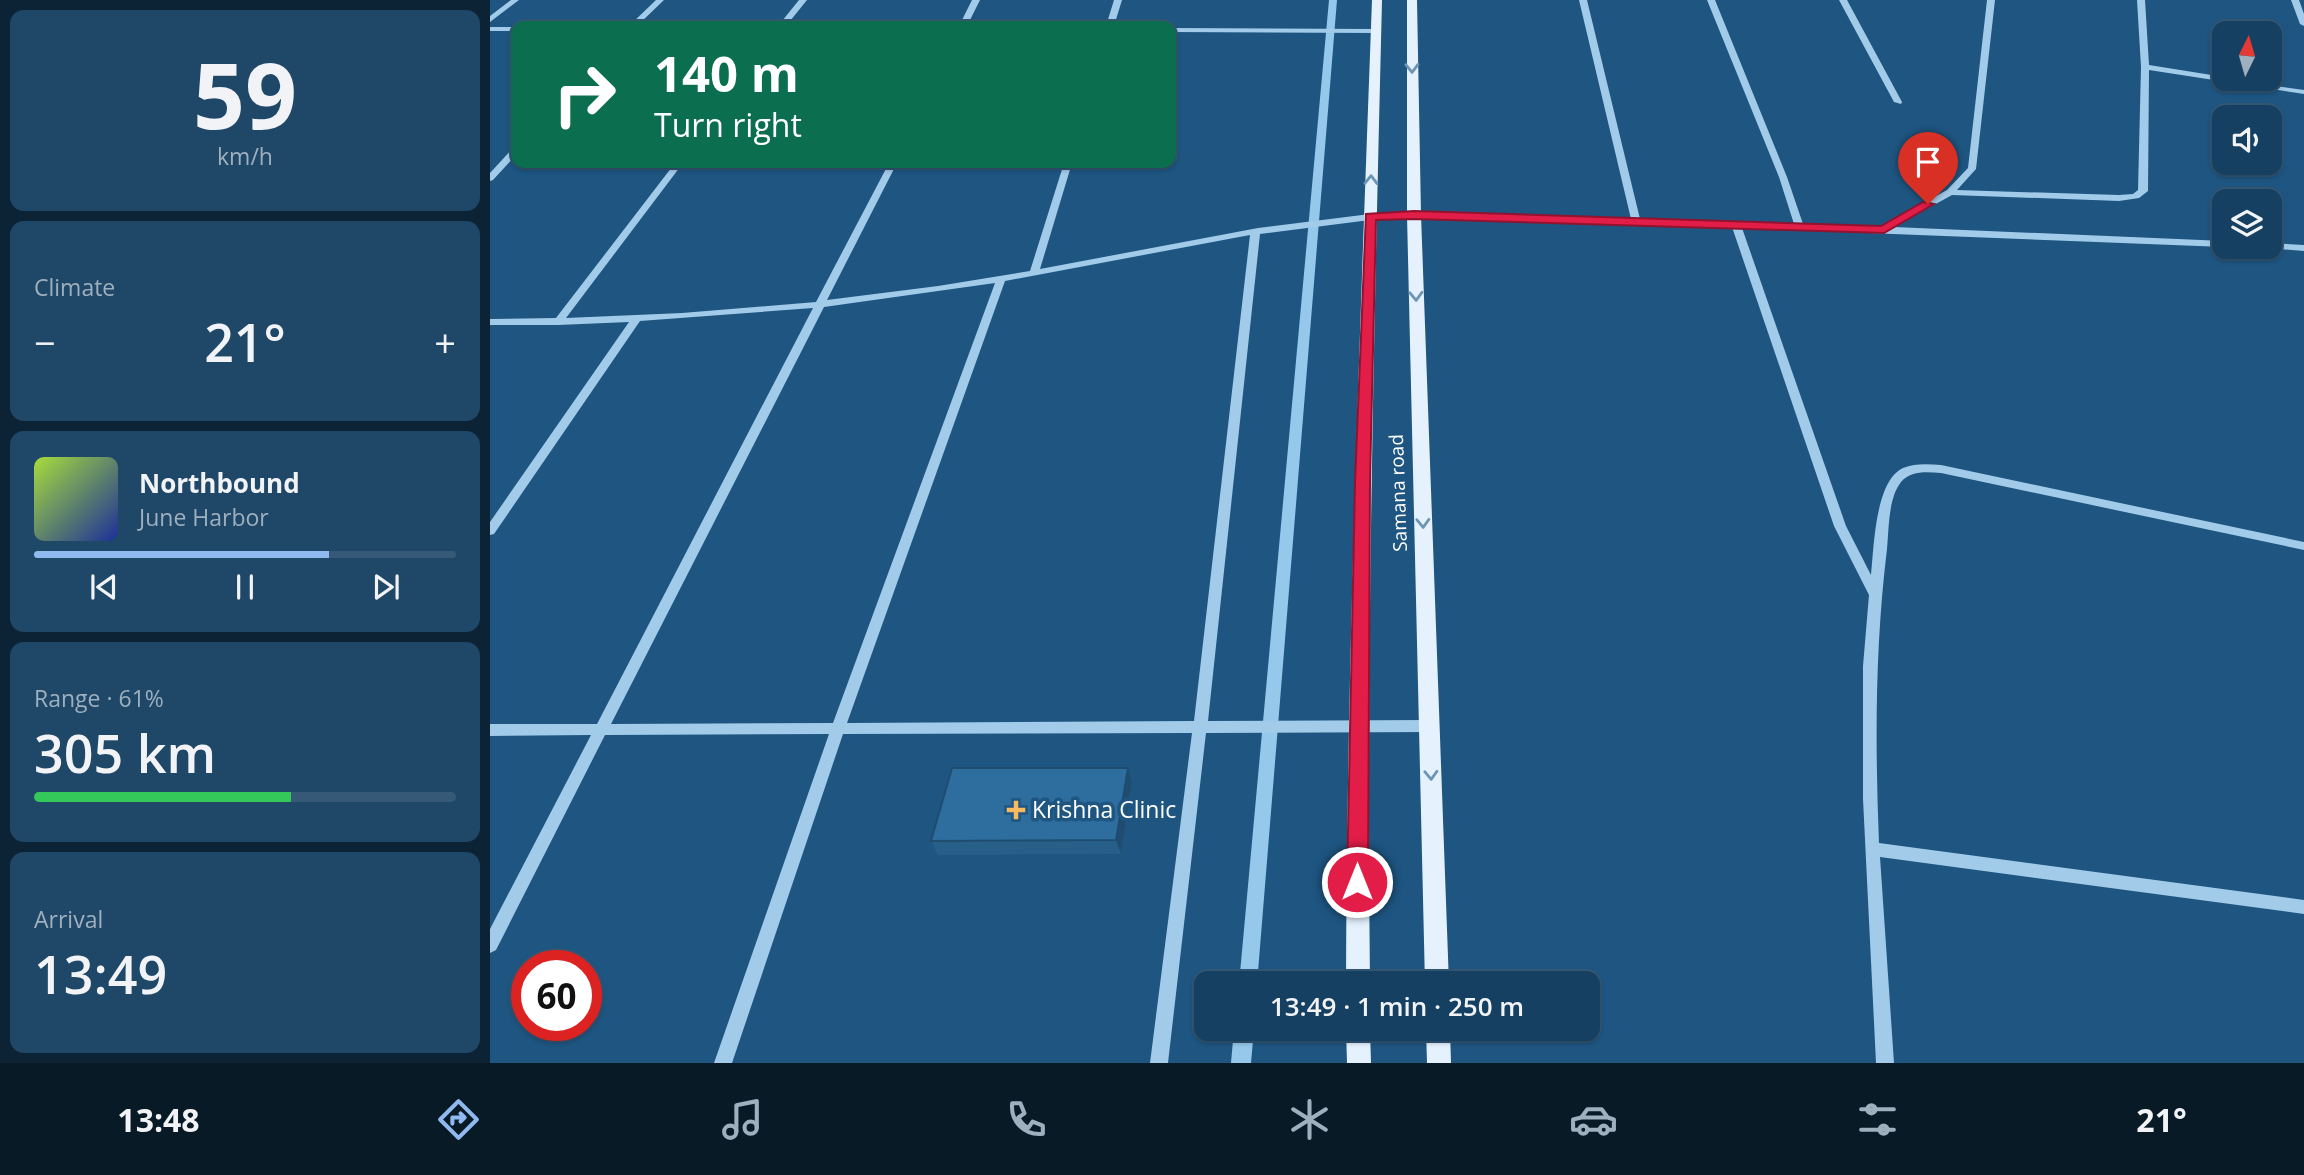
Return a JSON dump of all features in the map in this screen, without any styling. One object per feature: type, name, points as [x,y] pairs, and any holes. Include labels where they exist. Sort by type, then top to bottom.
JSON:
[{"type":"main road","name":"Samana road","points":[[1358,971],[1359,726],[1377,0]]},
{"type":"main road","name":"Samana road","points":[[1412,0],[1414,215],[1437,971]]},
{"type":"main road","points":[[1358,1041],[1359,1063]]},
{"type":"main road","points":[[1438,1041],[1439,1063]]},
{"type":"street","points":[[490,20],[515,0]]},
{"type":"street","points":[[638,21],[660,0]]},
{"type":"street","points":[[786,21],[803,0]]},
{"type":"street","points":[[966,21],[976,0]]},
{"type":"street","points":[[1112,21],[1118,0]]},
{"type":"street","points":[[1583,0],[1636,222]]},
{"type":"street","points":[[1711,0],[1783,177],[1799,226]]},
{"type":"street","points":[[1843,0],[1898,102]]},
{"type":"street","points":[[1884,229],[1950,192],[1972,169],[1991,0]]},
{"type":"street","points":[[1950,192],[2119,198],[2136,196],[2143,191],[2145,68],[2141,0]]},
{"type":"street","points":[[2295,0],[2304,24]]},
{"type":"street","points":[[490,29],[511,29]]},
{"type":"street","points":[[1176,30],[1375,31]]},
{"type":"street","points":[[2145,68],[2304,92]]},
{"type":"street","points":[[490,178],[511,155]]},
{"type":"street","points":[[558,322],[675,168]]},
{"type":"street","points":[[490,945],[890,168]]},
{"type":"street","points":[[1034,274],[1066,168]]},
{"type":"street","points":[[490,322],[696,317],[820,304],[1034,274],[1302,224],[1370,216],[1799,226],[2212,243]]},
{"type":"street","points":[[1736,225],[1840,526],[1874,593]]},
{"type":"street","points":[[1159,1063],[1200,727],[1255,233]]},
{"type":"street","points":[[2282,247],[2304,248]]},
{"type":"street","points":[[723,1063],[838,729],[1001,279]]},
{"type":"street","points":[[490,531],[636,319]]},
{"type":"street","points":[[1885,1063],[1873,849],[1870,668],[1874,593],[1890,490],[1900,475],[1915,468],[1941,469],[2304,546]]},
{"type":"street","points":[[490,730],[1429,726]]},
{"type":"street","points":[[1873,849],[2304,907]]},
{"type":"building","points":[[952,768],[1128,768],[1116,840],[931,841]]},
{"type":"waterway","points":[[1249,971],[1333,0]]},
{"type":"waterway","points":[[1241,1063],[1243,1041]]},
{"type":"place","name":"Krishna Clinic","points":[[1016,810]]},
{"type":"route","points":[[1357,882],[1370,216],[1414,215],[1884,229],[1928,204]]}]
